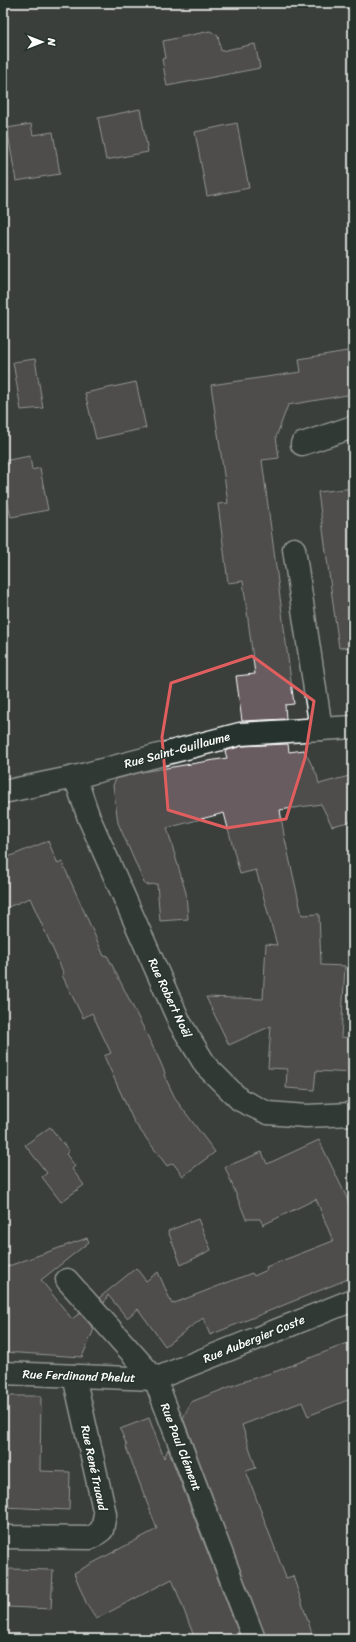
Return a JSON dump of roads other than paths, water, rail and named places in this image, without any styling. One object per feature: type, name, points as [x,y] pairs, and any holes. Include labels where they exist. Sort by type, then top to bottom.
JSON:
[{"type":"street","points":[[302,444],[353,427]]},
{"type":"street","points":[[294,549],[321,729]]},
{"type":"street","name":"Rue Saint-Guillaume","points":[[3,792],[75,777],[240,734],[353,727]]},
{"type":"street","name":"Rue Robert Noël","points":[[75,777],[89,818],[180,1023],[206,1066],[240,1100],[268,1113],[306,1116],[353,1114]]},
{"type":"street","name":"Rue Paul Clément","points":[[67,1280],[155,1379],[254,1639]]},
{"type":"street","name":"Rue Aubergier Coste","points":[[155,1379],[353,1300]]},
{"type":"street","name":"Rue Ferdinand Phelut","points":[[3,1373],[155,1379]]},
{"type":"street","name":"Rue René Truaud","points":[[3,1537],[91,1538],[102,1530],[105,1514],[74,1376]]}]
